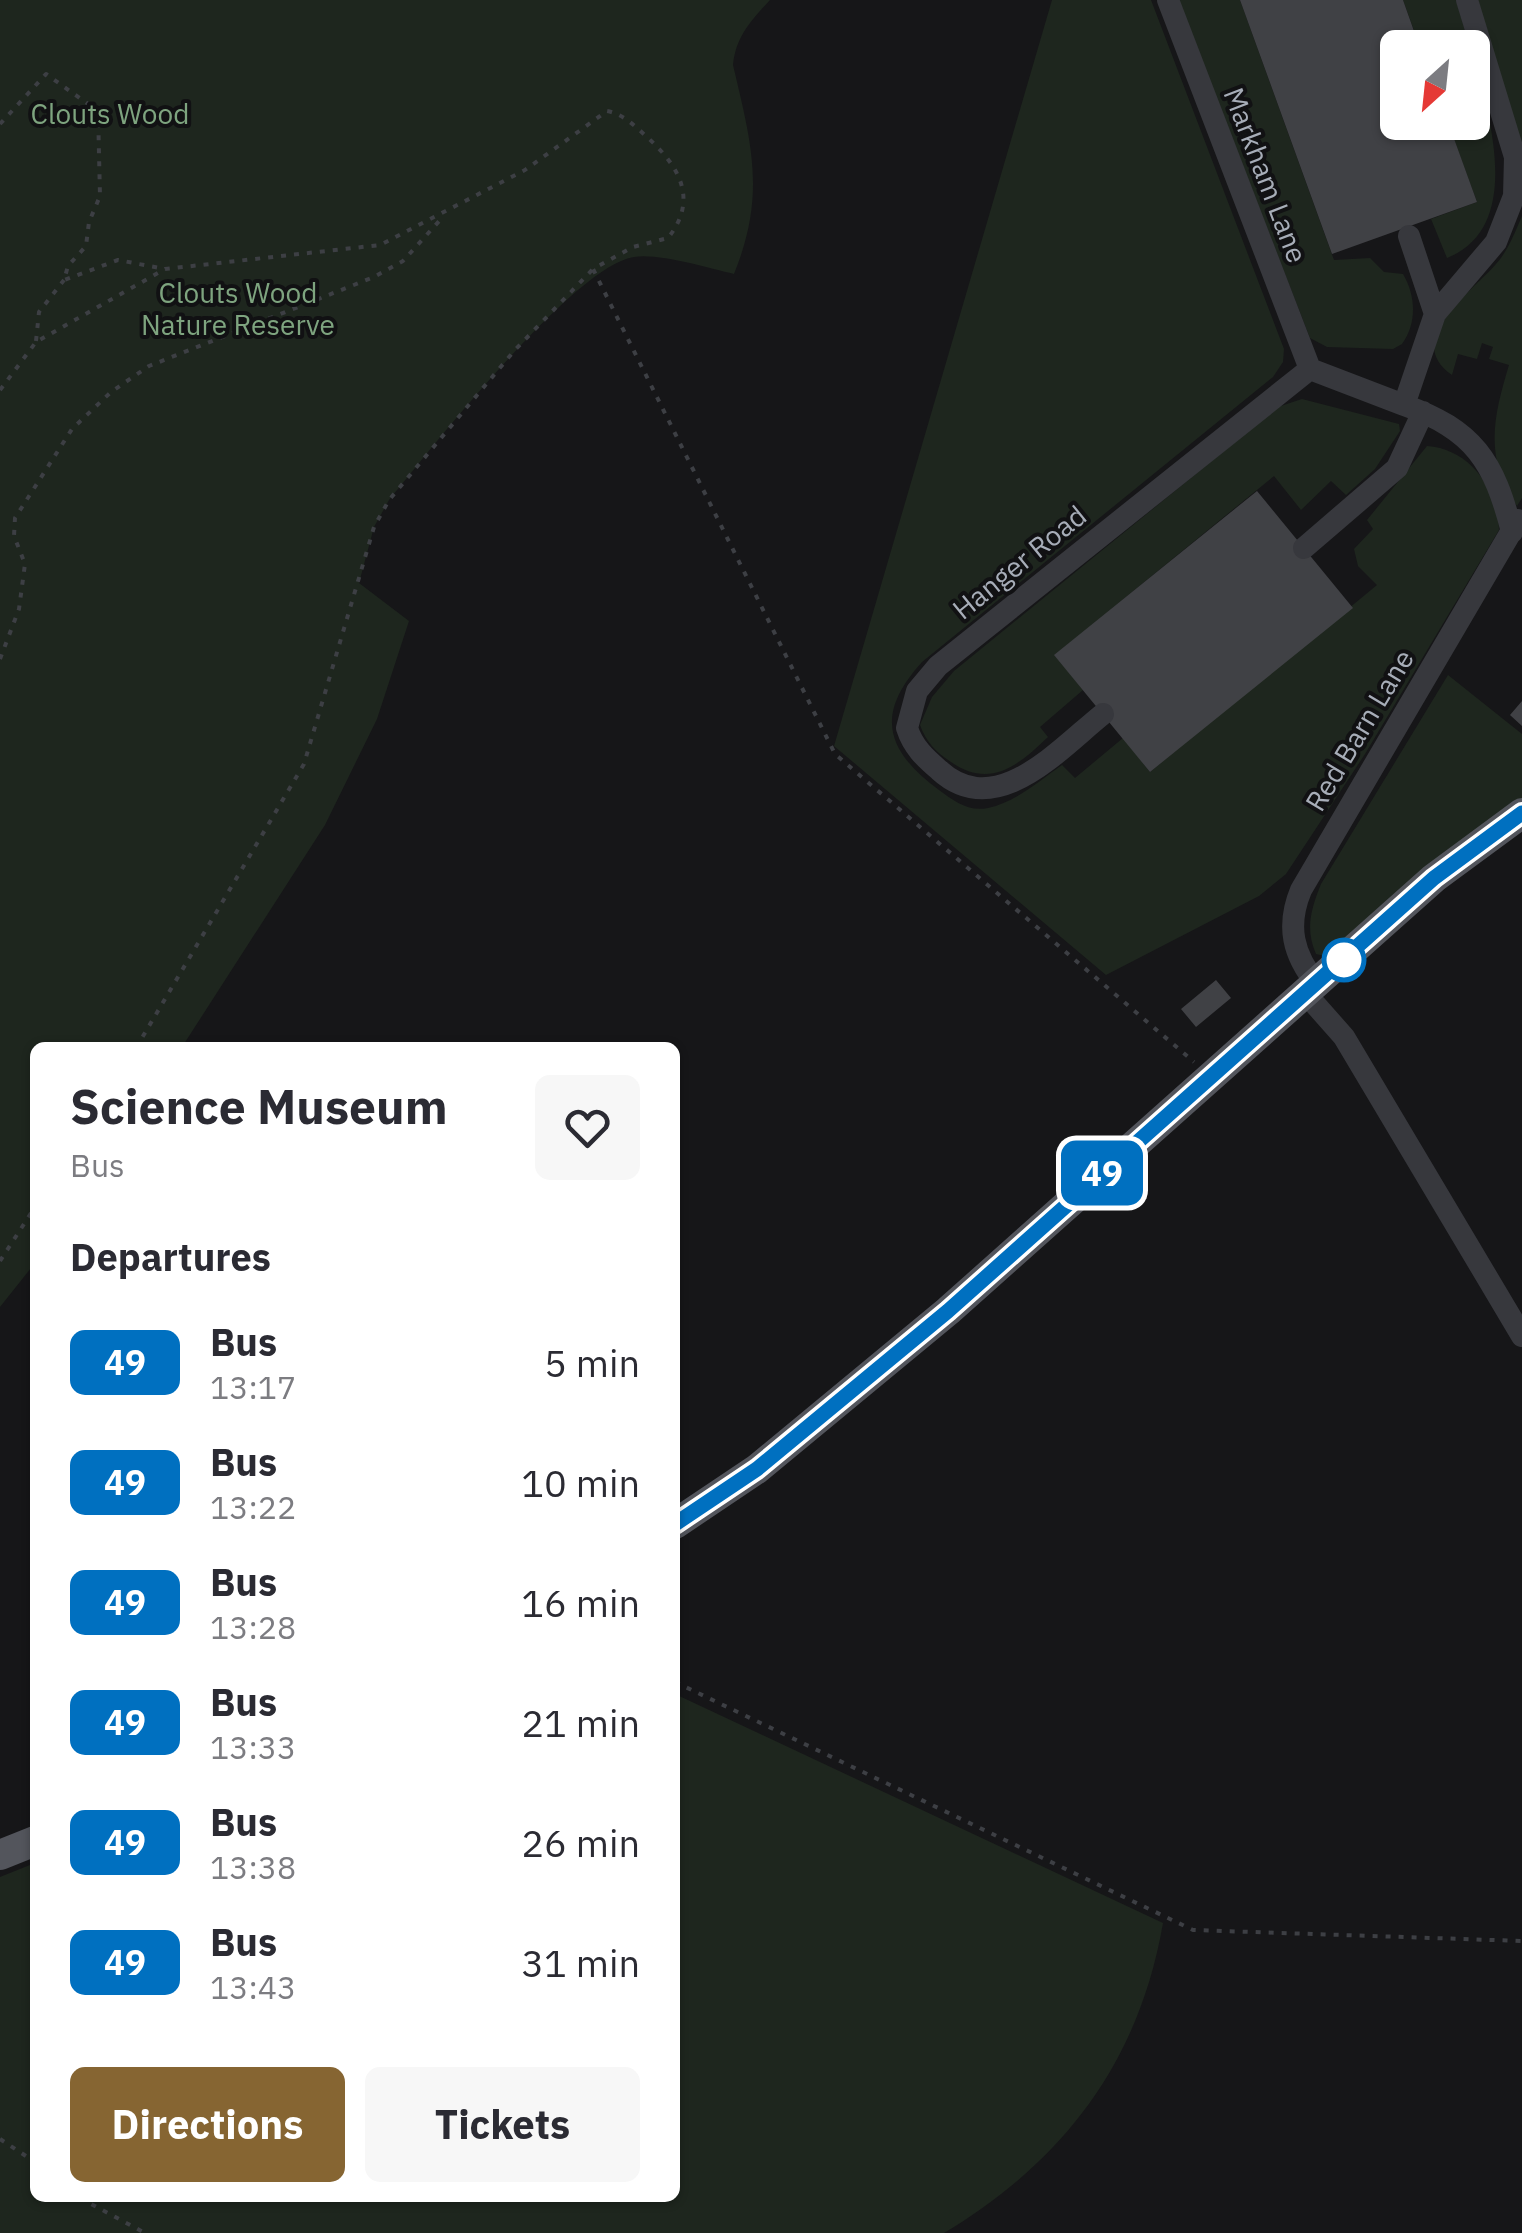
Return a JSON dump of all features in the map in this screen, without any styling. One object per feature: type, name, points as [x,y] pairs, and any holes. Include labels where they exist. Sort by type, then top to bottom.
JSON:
[{"type":"main road","points":[[680,1521],[757,1469],[906,1347],[1434,878],[1522,813]]},
{"type":"main road","points":[[0,1855],[30,1842]]},
{"type":"street","name":"Markham Lane","points":[[1168,0],[1310,369]]},
{"type":"street","points":[[1304,548],[1396,468],[1409,450],[1413,409],[1435,314],[1496,242],[1509,214],[1516,178],[1504,114],[1467,0]]},
{"type":"street","points":[[1409,236],[1435,314]]},
{"type":"street","points":[[1310,369],[1413,409],[1465,435],[1478,448],[1517,523]]},
{"type":"street","name":"Hanger Road","points":[[1103,714],[1035,769],[988,791],[947,778],[919,752],[907,728],[917,691],[938,666],[1310,369]]},
{"type":"street","name":"Red Barn Lane","points":[[1517,523],[1301,890],[1293,937],[1312,989],[1522,1336]]},
{"type":"path","points":[[0,124],[46,74],[98,111],[100,196],[89,222],[86,246],[68,266],[64,280],[39,312],[36,342]]},
{"type":"path","points":[[64,280],[118,260],[164,269],[380,245],[526,170],[607,112],[620,114],[675,164],[684,187],[684,208],[677,227],[662,242],[633,247],[592,269],[514,351],[389,500],[374,527],[304,764],[140,1042]]},
{"type":"path","points":[[0,660],[18,608],[25,564],[14,536],[15,518],[72,429],[111,392],[150,366],[388,269],[427,238],[444,215]]},
{"type":"path","points":[[0,390],[36,342],[164,269]]},
{"type":"path","points":[[592,269],[834,754],[1200,1067]]},
{"type":"path","points":[[0,1260],[30,1215]]},
{"type":"path","points":[[680,1684],[1194,1930],[1522,1941]]},
{"type":"path","points":[[0,2139],[30,2159]]},
{"type":"path","points":[[87,2202],[145,2233]]},
{"type":"green space","name":"Clouts Wood Nature Reserve","points":[[0,0],[770,0],[741,37],[733,65],[753,170],[750,219],[734,274],[644,256],[608,268],[577,291],[505,362],[389,500],[374,527],[359,583],[409,621],[377,719],[325,825],[185,1042],[30,1042],[30,1269],[0,1307]]},
{"type":"green space","points":[[1052,0],[1151,0],[1284,349],[1283,362],[1273,377],[922,662],[897,698],[892,715],[897,746],[907,760],[950,798],[981,809],[1018,796],[1062,765],[1075,778],[1123,738],[1150,772],[1377,585],[1358,566],[1354,549],[1373,529],[1367,520],[1427,446],[1456,455],[1479,474],[1493,500],[1499,530],[1365,754],[1286,874],[1259,896],[1106,975],[834,746]]},
{"type":"green space","points":[[1178,0],[1240,0],[1334,260],[1370,258],[1384,272],[1403,274],[1407,282],[1412,318],[1402,344],[1393,349],[1327,347],[1310,338]]},
{"type":"green space","points":[[1403,0],[1456,0],[1465,30],[1414,30]]},
{"type":"green space","points":[[1478,0],[1522,0],[1522,152],[1490,30],[1487,30]]},
{"type":"green space","points":[[1490,123],[1495,170],[1493,198],[1485,223],[1470,243],[1447,258],[1431,219],[1477,202],[1454,140],[1490,140]]},
{"type":"green space","points":[[1522,216],[1522,498],[1517,506],[1499,471],[1495,436],[1509,365],[1489,359],[1493,347],[1482,343],[1477,359],[1458,354],[1452,375],[1438,361],[1434,347],[1446,316],[1500,259]]},
{"type":"green space","points":[[1302,399],[1399,424],[1400,431],[1375,469],[1346,495],[1331,481],[1301,510],[1274,476],[1055,655],[1083,690],[1040,727],[1048,737],[1026,757],[1003,771],[978,774],[951,762],[932,746],[920,725],[932,697],[954,671],[1278,407]]},
{"type":"green space","points":[[1448,675],[1522,734],[1522,801],[1329,957],[1316,954],[1311,919],[1321,884]]},
{"type":"green space","points":[[680,1696],[1163,1923],[1136,2020],[1090,2103],[1025,2174],[944,2233],[0,2233],[0,1877],[30,1865],[30,2202],[680,2202]]},
{"type":"building","points":[[1240,0],[1403,0],[1414,30],[1380,30],[1380,140],[1455,140],[1477,202],[1332,254]]},
{"type":"building","points":[[1257,491],[1353,608],[1150,772],[1054,655]]},
{"type":"building","points":[[1522,701],[1522,726],[1510,715]]},
{"type":"building","points":[[1216,980],[1231,998],[1196,1027],[1181,1009]]},
{"type":"bus line","name":"49","points":[[680,1521],[757,1469],[922,1333],[1434,878],[1522,813]]},
{"type":"park label","name":"Clouts Wood","points":[[110,113]]}]
